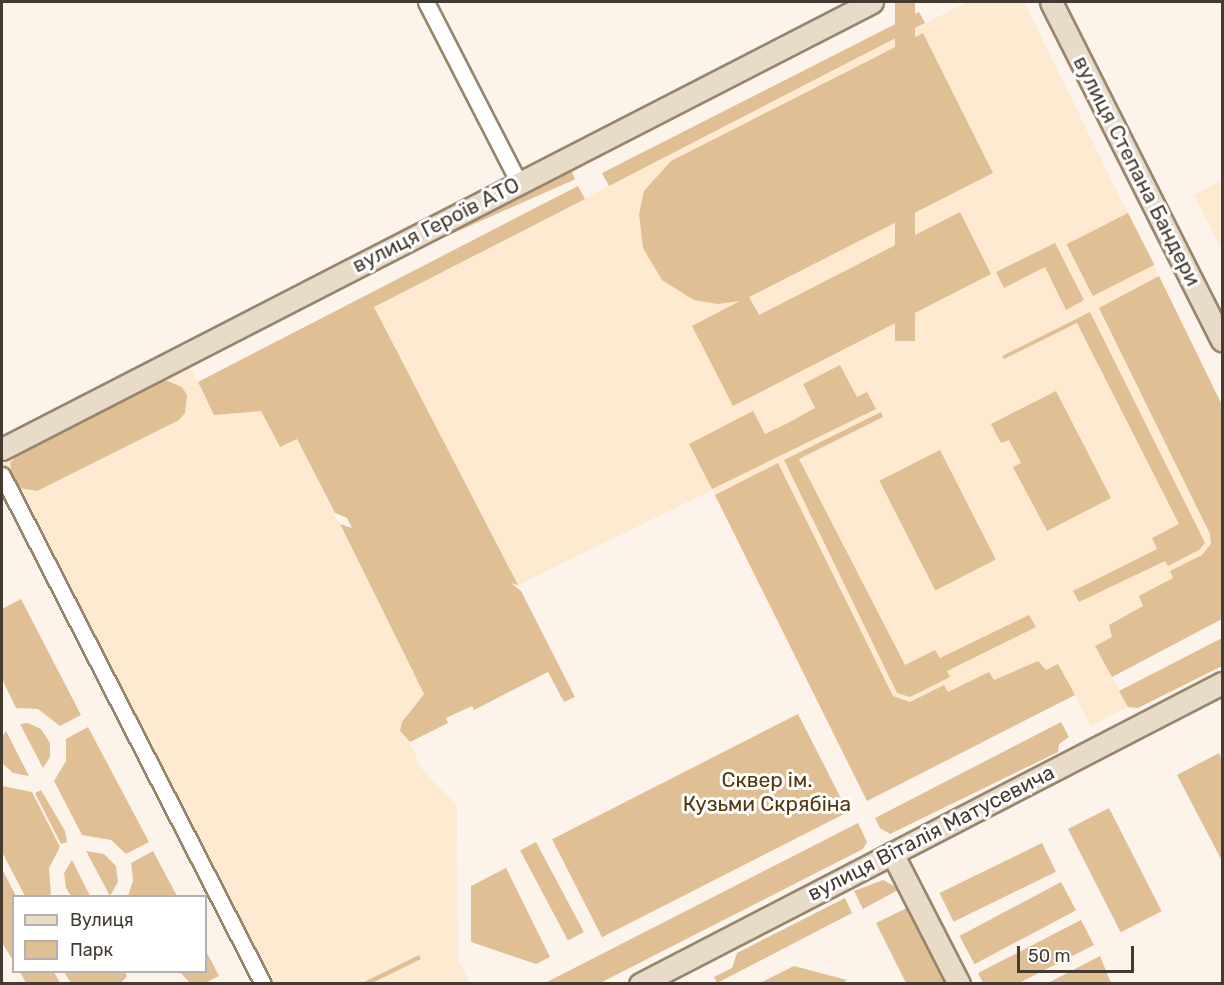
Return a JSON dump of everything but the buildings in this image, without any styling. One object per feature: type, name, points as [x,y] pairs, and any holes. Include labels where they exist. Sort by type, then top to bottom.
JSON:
[{"type":"street","points":[[426,2],[519,183]]},
{"type":"street","name":"вулиця Героїв АТО","points":[[2,449],[872,2]]},
{"type":"street","name":"вулиця Степана Бандери","points":[[1051,2],[1222,340]]},
{"type":"street","points":[[2,475],[263,984]]},
{"type":"street","name":"вулиця Віталія Матусевича","points":[[640,984],[1222,682]]},
{"type":"street","points":[[892,853],[959,984]]},
{"type":"shaded area","points":[[967,2],[1024,2],[1222,405],[1222,619],[1112,676],[1128,707],[1091,726],[1074,695],[867,801],[712,490],[518,585],[374,307]]},
{"type":"shaded area","points":[[1222,180],[1222,251],[1194,195]]},
{"type":"shaded area","points":[[184,355],[214,415],[261,411],[280,447],[297,439],[424,694],[409,711],[400,731],[410,742],[421,768],[457,805],[458,960],[470,983],[263,983],[2,475],[2,449]]},
{"type":"green space","points":[[895,2],[915,2],[915,341],[895,341]]},
{"type":"green space","points":[[919,12],[925,23],[609,186],[602,173]]},
{"type":"green space","points":[[923,33],[993,173],[749,297],[759,315],[960,212],[991,274],[733,406],[692,326],[740,301],[718,304],[694,300],[662,280],[643,248],[639,214],[644,191],[671,161]]},
{"type":"green space","points":[[571,170],[575,179],[183,354],[179,344]]},
{"type":"green space","points":[[578,186],[585,199],[374,307],[518,585],[511,583],[521,591],[575,697],[564,702],[548,672],[474,710],[472,706],[446,718],[448,723],[410,742],[400,731],[402,722],[424,694],[340,524],[352,528],[347,518],[335,513],[297,439],[280,447],[261,411],[214,415],[198,382]]},
{"type":"green space","points":[[1128,213],[1154,265],[1093,296],[1067,244]]},
{"type":"green space","points":[[1055,243],[1084,300],[1066,310],[1045,267],[1004,288],[996,272]]},
{"type":"green space","points":[[1159,276],[1222,405],[1222,619],[1112,677],[1095,646],[1112,637],[1109,625],[1143,606],[1139,596],[1173,578],[1170,571],[1202,555],[1211,544],[1210,534],[1099,308]]},
{"type":"green space","points":[[1090,312],[1205,543],[1199,550],[1168,566],[1165,561],[1079,602],[1073,591],[1157,549],[1152,538],[1179,524],[1077,323],[1004,359],[1002,356]]},
{"type":"green space","points":[[840,365],[857,397],[867,392],[876,409],[712,489],[689,444],[753,411],[765,434],[788,423],[815,408],[803,384]]},
{"type":"green space","points":[[165,380],[182,387],[187,395],[185,413],[179,420],[37,491],[19,488],[13,481],[10,463],[22,450]]},
{"type":"green space","points":[[1056,391],[1111,498],[1047,531],[1013,467],[1021,463],[1009,440],[1001,443],[991,424]]},
{"type":"green space","points":[[881,412],[883,417],[799,459],[905,665],[935,650],[940,658],[1029,615],[1036,627],[947,671],[950,677],[910,697],[897,693],[784,460]]},
{"type":"green space","points":[[940,450],[996,560],[935,590],[879,481]]},
{"type":"green space","points":[[778,463],[893,696],[910,702],[944,685],[948,692],[989,672],[994,680],[1038,661],[1046,670],[1058,664],[1075,695],[867,801],[715,495]]},
{"type":"green space","points":[[21,599],[81,715],[60,726],[38,709],[16,708],[2,679],[2,609]]},
{"type":"green space","points":[[1222,638],[1222,666],[1138,708],[1128,707],[1119,691]]},
{"type":"green space","name":"Сквер ім. Кузьми Скрябіна","points":[[798,714],[848,812],[602,937],[552,839]]},
{"type":"green space","points":[[1061,722],[1069,737],[1059,744],[1058,752],[890,834],[880,828],[875,818]]},
{"type":"green space","points":[[28,723],[41,729],[50,743],[50,757],[43,768],[20,724]]},
{"type":"green space","points":[[88,727],[149,842],[126,854],[111,840],[82,835],[54,781],[66,761],[66,739]]},
{"type":"green space","points":[[6,731],[29,776],[13,773],[2,763],[2,737]]},
{"type":"green space","points":[[1219,753],[1222,760],[1222,861],[1177,775]]},
{"type":"green space","points":[[2,786],[32,792],[60,847],[49,868],[51,894],[24,895],[2,852]]},
{"type":"green space","points":[[41,790],[65,831],[67,842],[61,844],[35,793]]},
{"type":"green space","points":[[1109,808],[1162,911],[1121,932],[1068,829]]},
{"type":"green space","points":[[858,823],[867,842],[863,849],[600,983],[545,983]]},
{"type":"green space","points":[[536,842],[584,932],[568,941],[520,850]]},
{"type":"green space","points":[[1042,843],[1056,872],[954,922],[940,893]]},
{"type":"green space","points":[[86,851],[104,854],[116,866],[118,882],[109,895]]},
{"type":"green space","points":[[153,851],[176,895],[128,895],[133,880],[131,863]]},
{"type":"green space","points":[[72,860],[90,895],[70,895],[66,888],[64,873]]},
{"type":"green space","points":[[506,868],[550,957],[536,964],[471,942],[471,886]]},
{"type":"green space","points":[[2,869],[15,895],[12,895],[12,958],[2,943]]},
{"type":"green space","points":[[883,880],[900,889],[863,909],[854,891]]},
{"type":"green space","points":[[1061,882],[1076,910],[974,964],[959,936]]},
{"type":"green space","points":[[845,898],[852,913],[717,983],[714,977],[732,968],[737,953]]},
{"type":"green space","points":[[909,907],[947,983],[906,983],[876,923]]},
{"type":"green space","points":[[1081,920],[1094,945],[1019,983],[983,983],[978,973]]},
{"type":"green space","points":[[207,953],[219,976],[205,983],[190,983],[181,973],[207,973]]},
{"type":"green space","points":[[419,955],[421,959],[372,983],[362,983]]},
{"type":"green space","points":[[1100,956],[1111,983],[1048,983]]},
{"type":"green space","points":[[794,966],[847,980],[841,984],[760,983]]},
{"type":"green space","points":[[21,973],[55,973],[60,983],[26,983]]},
{"type":"green space","points":[[65,973],[126,973],[127,976],[121,983],[71,983]]}]
